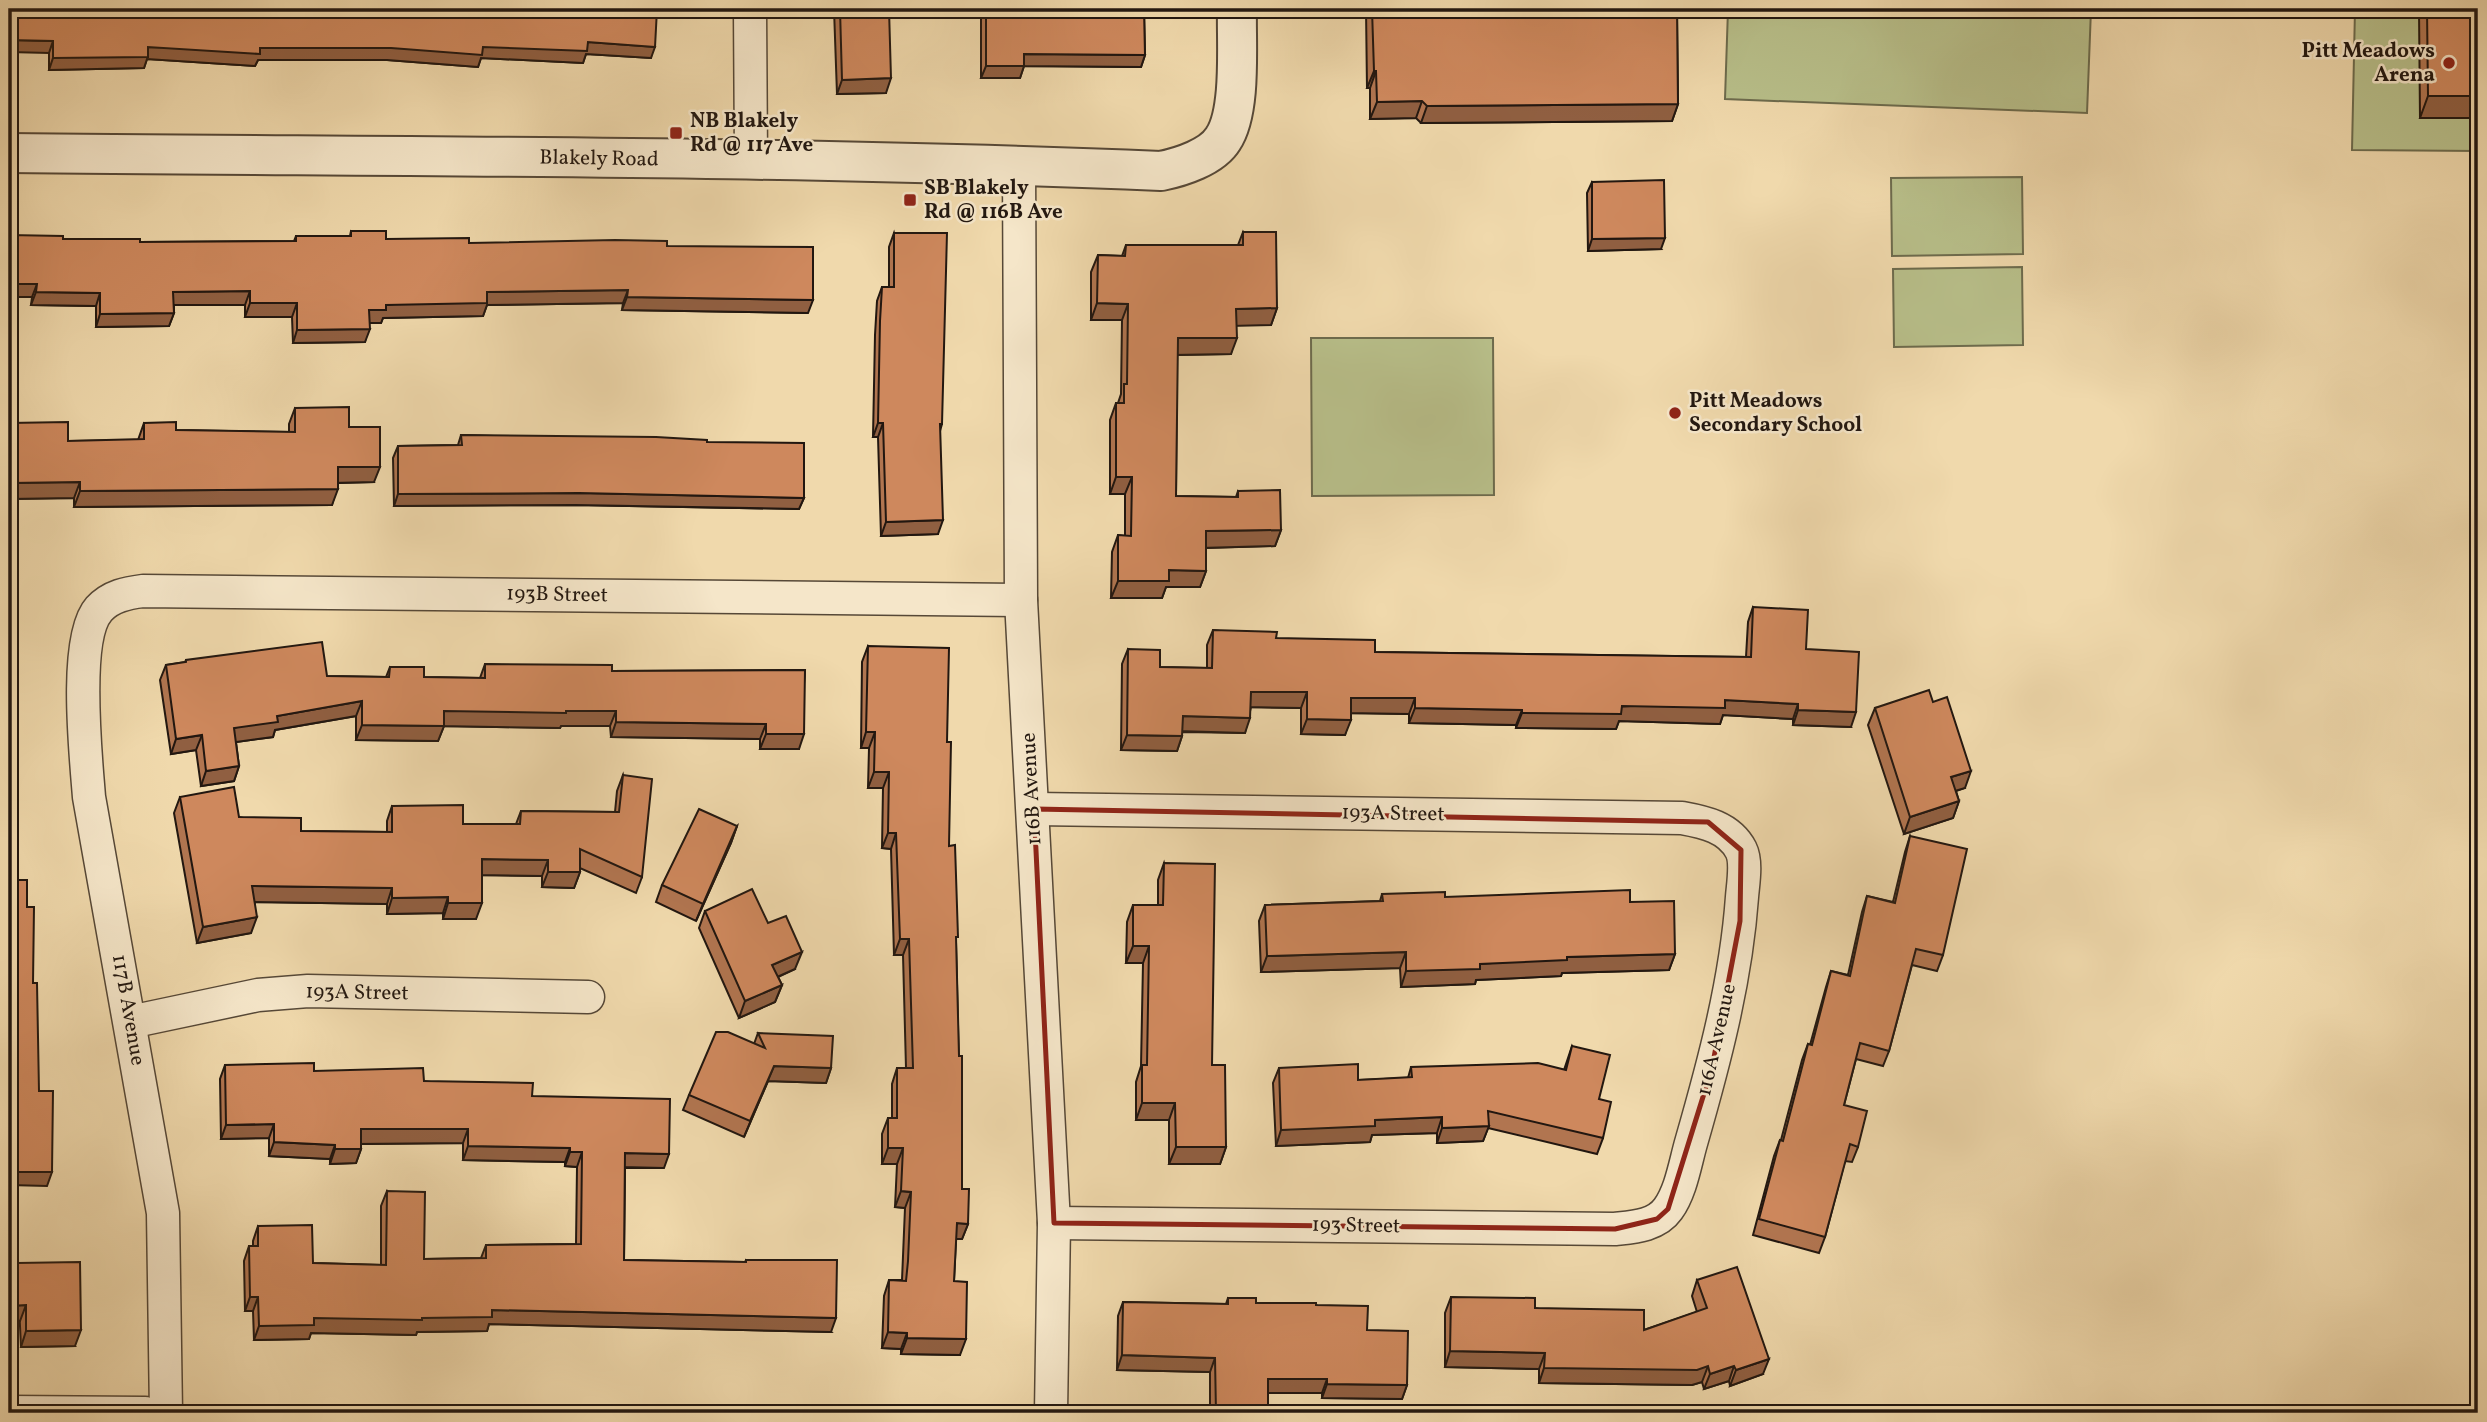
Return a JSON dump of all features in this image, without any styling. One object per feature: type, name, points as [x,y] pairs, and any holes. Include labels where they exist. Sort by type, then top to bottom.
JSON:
[{"type":"street","points":[[750,9],[751,161]]},
{"type":"street","name":"Blakely Road","points":[[9,153],[1019,165],[1161,171],[1200,158],[1223,140],[1235,99],[1237,9]]},
{"type":"street","name":"116B Avenue","points":[[1019,165],[1021,600],[1054,1223],[1051,1413]]},
{"type":"street","name":"193B Street","points":[[99,610],[122,593],[143,591],[1021,600]]},
{"type":"street","name":"117B Avenue","points":[[99,610],[89,632],[85,655],[85,755],[89,797],[163,1213],[166,1413]]},
{"type":"street","name":"193A Street","points":[[1034,810],[1682,818],[1708,822],[1724,832],[1741,850]]},
{"type":"street","name":"116A Avenue","points":[[1657,1220],[1668,1209],[1678,1186],[1712,1068],[1731,983],[1740,920],[1744,876],[1741,850]]},
{"type":"street","name":"193A Street","points":[[130,1022],[258,995],[307,991],[587,997]]},
{"type":"street","name":"193 Street","points":[[1054,1223],[1615,1228],[1636,1227],[1657,1220]]},
{"type":"street","points":[[9,1412],[145,1413]]},
{"type":"highlighted area","points":[[1034,809],[1708,822],[1741,850],[1740,921],[1712,1068],[1668,1209],[1657,1219],[1615,1229],[1054,1223]]},
{"type":"green space","points":[[1728,9],[2091,9],[2087,113],[1725,99]]},
{"type":"green space","points":[[2355,9],[2478,9],[2478,151],[2352,150]]},
{"type":"green space","points":[[2022,177],[2023,254],[1892,256],[1891,178]]},
{"type":"green space","points":[[2022,267],[2023,345],[1894,347],[1893,269]]},
{"type":"green space","points":[[1311,338],[1493,338],[1494,495],[1312,496]]},
{"type":"building","points":[[9,9],[38,9],[37,13],[162,9],[657,9],[655,47],[588,42],[587,51],[483,47],[482,55],[391,48],[260,48],[260,54],[148,47],[148,57],[53,58],[53,41],[9,40]]},
{"type":"building","points":[[840,9],[889,9],[891,78],[842,80]]},
{"type":"building","points":[[986,9],[1144,9],[1145,55],[1024,54],[1024,66],[986,66]]},
{"type":"building","points":[[1372,9],[1677,9],[1678,104],[1427,106],[1422,101],[1377,102]]},
{"type":"building","name":"Pitt Meadows Arena","points":[[2427,9],[2478,9],[2478,96],[2428,96]]},
{"type":"building","points":[[1664,180],[1665,238],[1592,239],[1592,182]]},
{"type":"building","points":[[351,231],[386,231],[386,239],[469,238],[469,243],[615,240],[667,241],[667,246],[813,247],[813,300],[627,297],[628,290],[487,292],[487,303],[386,305],[386,310],[369,310],[370,329],[297,330],[297,303],[250,303],[250,291],[173,292],[174,313],[100,314],[100,293],[36,292],[37,284],[9,284],[9,235],[63,236],[63,239],[140,239],[140,242],[296,241],[296,236],[351,236]]},
{"type":"building","points":[[1243,232],[1276,232],[1277,308],[1236,309],[1237,338],[1178,338],[1176,496],[1238,497],[1238,491],[1280,490],[1281,530],[1206,531],[1206,571],[1169,570],[1169,581],[1118,581],[1118,535],[1131,536],[1132,477],[1116,477],[1116,403],[1124,403],[1124,384],[1127,384],[1128,304],[1097,303],[1098,255],[1125,256],[1126,245],[1243,245]]},
{"type":"building","points":[[894,233],[947,233],[940,424],[943,520],[886,522],[883,423],[878,423],[880,321],[882,287],[894,287]]},
{"type":"building","points":[[349,407],[349,427],[380,427],[380,467],[338,467],[338,489],[80,491],[80,482],[9,483],[9,423],[68,422],[68,441],[144,439],[144,423],[176,422],[176,430],[295,432],[295,408]]},
{"type":"building","points":[[461,435],[656,437],[707,442],[804,443],[804,498],[579,493],[398,494],[398,446],[462,445]]},
{"type":"building","points":[[1753,607],[1808,610],[1806,649],[1859,652],[1856,712],[1798,710],[1798,704],[1725,700],[1725,708],[1622,706],[1621,714],[1522,713],[1522,710],[1415,708],[1415,698],[1351,698],[1351,720],[1307,719],[1307,692],[1251,692],[1250,718],[1183,716],[1182,736],[1127,735],[1128,649],[1160,650],[1160,667],[1212,668],[1213,630],[1277,632],[1276,638],[1375,640],[1375,652],[1751,657]]},
{"type":"building","points":[[322,642],[327,676],[389,677],[390,667],[424,667],[424,677],[485,678],[485,664],[612,665],[612,671],[805,670],[804,734],[766,734],[766,724],[616,722],[616,711],[444,711],[444,726],[362,725],[362,701],[277,716],[278,722],[234,728],[239,766],[206,771],[202,735],[176,739],[166,665]]},
{"type":"building","points":[[868,646],[949,648],[949,846],[955,845],[959,1056],[962,1056],[962,1189],[969,1189],[968,1224],[957,1223],[954,1281],[967,1282],[966,1339],[907,1338],[907,1333],[888,1332],[889,1280],[906,1281],[911,1192],[901,1191],[903,1148],[888,1148],[888,1118],[897,1118],[897,1068],[913,1068],[909,939],[900,939],[896,833],[888,833],[889,772],[874,772],[875,732],[866,732]]},
{"type":"building","points":[[1929,690],[1933,702],[1947,697],[1971,771],[1951,777],[1959,801],[1910,817],[1875,708]]},
{"type":"building","points":[[623,775],[652,779],[642,877],[580,849],[580,872],[548,872],[548,860],[482,859],[482,903],[448,903],[448,897],[392,898],[392,888],[252,886],[257,917],[203,927],[180,797],[234,787],[239,817],[301,818],[301,831],[392,832],[392,806],[463,805],[463,824],[520,824],[521,811],[619,812]]},
{"type":"building","points":[[699,809],[737,826],[703,904],[662,885]]},
{"type":"building","points":[[1910,836],[1967,849],[1943,955],[1916,949],[1889,1051],[1860,1043],[1844,1105],[1867,1111],[1858,1147],[1850,1144],[1825,1237],[1759,1219],[1808,1044],[1812,1045],[1831,971],[1850,976],[1867,896],[1895,903]]},
{"type":"building","points":[[1164,863],[1215,864],[1212,1065],[1225,1065],[1226,1147],[1176,1147],[1175,1103],[1142,1103],[1142,1065],[1147,1065],[1149,946],[1133,946],[1133,905],[1163,905]]},
{"type":"building","points":[[9,880],[27,880],[27,907],[34,907],[33,983],[37,983],[39,1091],[53,1091],[52,1172],[9,1172]]},
{"type":"building","points":[[752,889],[768,923],[786,916],[802,952],[772,965],[782,985],[745,1001],[705,911]]},
{"type":"building","points":[[1630,890],[1630,902],[1674,901],[1675,954],[1567,957],[1567,960],[1480,964],[1480,969],[1406,971],[1406,952],[1267,956],[1265,905],[1383,901],[1382,894],[1445,892],[1445,897]]},
{"type":"building","points":[[716,1032],[728,1032],[765,1048],[758,1033],[833,1036],[831,1068],[774,1066],[750,1121],[689,1095]]},
{"type":"building","points":[[1572,1046],[1610,1055],[1599,1099],[1611,1102],[1603,1138],[1488,1111],[1489,1126],[1442,1128],[1442,1117],[1375,1120],[1375,1126],[1281,1130],[1279,1068],[1358,1064],[1358,1080],[1412,1077],[1411,1067],[1538,1063],[1566,1070]]},
{"type":"building","points":[[314,1063],[314,1071],[423,1068],[424,1081],[533,1083],[532,1096],[670,1099],[669,1154],[625,1153],[624,1260],[837,1260],[836,1318],[492,1310],[492,1317],[422,1320],[314,1318],[314,1325],[259,1326],[258,1297],[250,1297],[249,1246],[258,1246],[258,1226],[312,1225],[313,1263],[386,1265],[387,1191],[425,1192],[424,1259],[486,1258],[486,1245],[581,1244],[582,1152],[570,1152],[570,1148],[468,1146],[468,1129],[361,1129],[361,1149],[335,1149],[335,1145],[274,1142],[274,1124],[226,1125],[225,1065]]},
{"type":"building","points":[[9,1245],[17,1245],[17,1263],[80,1262],[81,1330],[26,1331],[26,1305],[9,1306]]},
{"type":"building","points":[[1737,1267],[1769,1359],[1736,1370],[1734,1366],[1710,1374],[1708,1366],[1697,1370],[1544,1368],[1545,1353],[1450,1351],[1451,1297],[1535,1298],[1535,1308],[1644,1310],[1644,1330],[1707,1308],[1697,1280]]},
{"type":"building","points":[[1228,1298],[1256,1298],[1256,1303],[1368,1306],[1367,1330],[1408,1331],[1407,1385],[1327,1384],[1327,1379],[1268,1379],[1268,1413],[1216,1413],[1215,1358],[1122,1355],[1123,1302],[1228,1304]]},
{"type":"place","name":"Pitt Meadows Arena","points":[[2449,63]]},
{"type":"place","name":"NB Blakely Rd @ 117 Ave","points":[[676,133]]},
{"type":"place","name":"SB Blakely Rd @ 116B Ave","points":[[910,200]]},
{"type":"place","name":"Pitt Meadows Secondary School","points":[[1675,413]]}]
